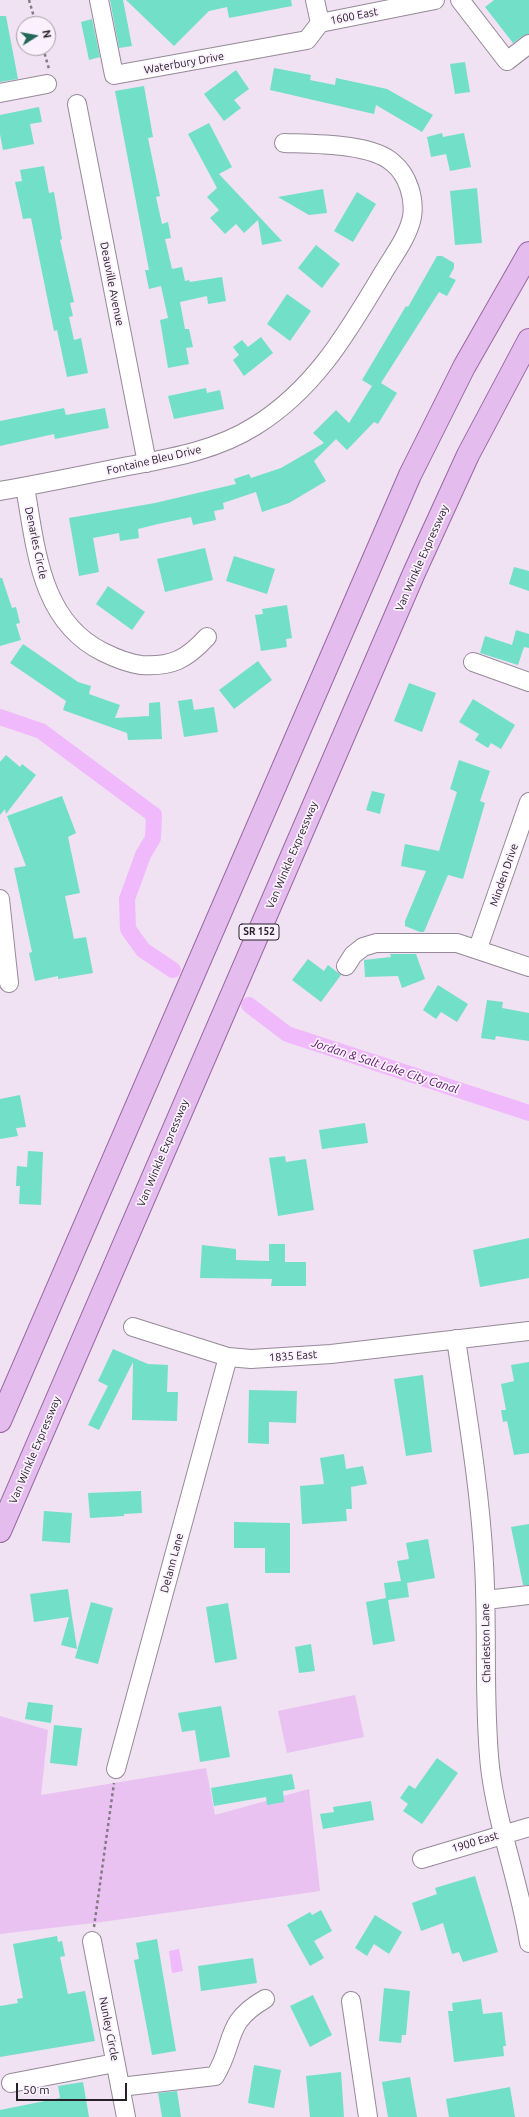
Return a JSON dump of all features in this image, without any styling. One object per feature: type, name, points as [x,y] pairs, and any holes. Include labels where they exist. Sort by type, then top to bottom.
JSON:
[{"type":"main road","points":[[0,1422],[410,475],[464,367],[529,253]]},
{"type":"main road","name":"Van Winkle Expressway","points":[[0,1530],[414,573],[468,455],[529,340]]},
{"type":"street","name":"Waterbury Drive","points":[[99,0],[114,75],[307,40],[320,23]]},
{"type":"street","points":[[315,0],[320,23]]},
{"type":"street","name":"1600 East","points":[[320,23],[401,3],[435,0]]},
{"type":"street","points":[[460,0],[507,61],[529,44]]},
{"type":"street","points":[[0,93],[47,84]]},
{"type":"street","name":"Deauville Avenue","points":[[77,104],[147,463]]},
{"type":"street","name":"Fontaine Bleu Drive","points":[[0,491],[189,454],[223,442],[254,427],[285,405],[322,369],[349,330],[404,238],[412,219],[413,204],[410,190],[403,175],[393,162],[359,148],[284,143]]},
{"type":"street","name":"Denarles Circle","points":[[25,487],[44,584],[60,616],[77,635],[91,646],[114,658],[134,664],[156,666],[178,661],[194,651],[207,637]]},
{"type":"street","points":[[473,662],[529,682]]},
{"type":"street","name":"Minden Drive","points":[[478,948],[529,802]]},
{"type":"street","points":[[0,899],[9,983]]},
{"type":"street","points":[[346,966],[353,955],[363,947],[376,943],[457,943],[478,948],[529,967]]},
{"type":"street","name":"1835 East","points":[[134,1327],[228,1357],[251,1358],[303,1356],[529,1331]]},
{"type":"street","name":"Charleston Lane","points":[[456,1339],[476,1475],[482,1530],[486,1600],[488,1748],[494,1787],[520,1896],[529,1943]]},
{"type":"street","name":"Delann Lane","points":[[116,1769],[228,1357]]},
{"type":"street","points":[[486,1600],[529,1595]]},
{"type":"street","name":"1900 East","points":[[422,1859],[529,1827]]},
{"type":"street","name":"Nunley Circle","points":[[92,1940],[126,2117]]},
{"type":"street","points":[[120,2087],[215,2076],[222,2064],[230,2034],[237,2022],[265,1999]]},
{"type":"street","points":[[352,2001],[368,2117]]},
{"type":"street","points":[[11,2083],[115,2063]]},
{"type":"path","points":[[30,0],[34,16]]},
{"type":"path","points":[[92,1940],[116,1769]]},
{"type":"shaded area","points":[[355,1695],[364,1737],[287,1753],[278,1711]]},
{"type":"shaded area","points":[[0,1716],[48,1730],[41,1795],[206,1768],[215,1815],[309,1789],[320,1891],[102,1922],[0,1934]]},
{"type":"shaded area","points":[[179,1949],[183,1971],[172,1973],[169,1951]]},
{"type":"building","points":[[110,0],[123,0],[132,46],[119,48]]},
{"type":"building","points":[[126,0],[291,0],[292,6],[229,18],[227,7],[209,11],[174,46]]},
{"type":"building","points":[[494,0],[529,0],[529,34],[513,43],[485,7]]},
{"type":"building","points":[[0,16],[6,16],[18,79],[0,82]]},
{"type":"building","points":[[92,19],[100,57],[89,60],[81,22]]},
{"type":"building","points":[[465,62],[470,92],[455,94],[450,64]]},
{"type":"building","points":[[274,68],[311,75],[310,80],[335,85],[336,78],[387,89],[433,115],[422,132],[376,105],[374,114],[270,90]]},
{"type":"building","points":[[236,70],[249,89],[234,100],[241,108],[224,121],[204,94]]},
{"type":"building","points":[[144,86],[153,137],[148,138],[160,196],[156,197],[162,224],[168,222],[171,238],[165,239],[172,269],[182,267],[185,281],[189,280],[190,282],[222,277],[226,301],[208,304],[207,296],[180,302],[185,329],[189,329],[193,347],[186,348],[189,364],[168,368],[160,320],[168,318],[161,286],[149,289],[145,270],[149,270],[115,91]]},
{"type":"building","points":[[39,107],[42,122],[30,124],[34,144],[3,150],[0,134],[0,115]]},
{"type":"building","points":[[209,123],[232,167],[219,174],[282,241],[262,245],[258,220],[244,233],[236,224],[225,234],[210,218],[219,210],[207,197],[217,188],[188,134]]},
{"type":"building","points":[[442,133],[443,137],[464,133],[471,167],[450,171],[446,154],[431,157],[427,137]]},
{"type":"building","points":[[44,166],[49,193],[54,192],[62,239],[60,240],[74,302],[70,303],[73,316],[69,317],[74,340],[81,338],[88,373],[67,377],[57,330],[54,331],[31,218],[23,219],[15,182],[22,181],[20,170]]},
{"type":"building","points":[[477,188],[482,243],[455,245],[450,191]]},
{"type":"building","points":[[323,189],[327,213],[309,215],[278,197]]},
{"type":"building","points":[[357,192],[376,204],[353,242],[334,231]]},
{"type":"building","points":[[316,245],[340,264],[322,288],[298,268]]},
{"type":"building","points":[[437,256],[442,256],[454,263],[454,268],[449,277],[456,280],[447,296],[439,292],[381,383],[397,393],[378,424],[374,422],[347,450],[336,439],[314,461],[326,481],[289,503],[262,512],[256,492],[223,503],[224,509],[214,511],[216,520],[193,525],[191,517],[158,524],[138,529],[139,538],[120,541],[119,533],[93,538],[99,572],[79,576],[69,518],[155,503],[236,484],[234,479],[249,474],[251,478],[281,468],[324,443],[313,433],[336,410],[349,423],[372,386],[362,380],[406,306],[408,307]]},
{"type":"building","points":[[287,294],[311,311],[290,341],[267,324]]},
{"type":"building","points":[[261,337],[273,353],[244,376],[233,360],[239,355],[233,347],[242,340],[248,347]]},
{"type":"building","points":[[206,388],[207,393],[220,390],[224,409],[174,419],[168,396]]},
{"type":"building","points":[[64,408],[66,415],[105,408],[109,428],[55,439],[54,434],[0,446],[0,421]]},
{"type":"building","points":[[205,548],[213,580],[165,592],[157,559]]},
{"type":"building","points":[[234,556],[275,569],[267,594],[226,581]]},
{"type":"building","points":[[514,567],[529,571],[529,591],[509,584]]},
{"type":"building","points":[[0,578],[2,578],[12,608],[16,607],[20,623],[16,624],[21,640],[0,646]]},
{"type":"building","points":[[108,586],[145,612],[132,630],[96,604]]},
{"type":"building","points":[[287,605],[292,638],[286,639],[287,647],[261,651],[255,615],[263,614],[262,609]]},
{"type":"building","points":[[516,630],[529,634],[529,648],[524,647],[518,665],[480,653],[485,636],[512,645]]},
{"type":"building","points":[[23,644],[78,682],[91,686],[89,694],[120,705],[115,718],[149,716],[149,703],[160,702],[162,739],[128,740],[127,733],[63,710],[66,701],[10,663]]},
{"type":"building","points":[[258,661],[272,680],[234,709],[219,690]]},
{"type":"building","points":[[409,683],[436,693],[422,732],[394,721]]},
{"type":"building","points":[[192,699],[194,710],[214,707],[218,732],[184,737],[178,701]]},
{"type":"building","points":[[473,699],[515,725],[501,749],[491,743],[488,748],[475,740],[479,734],[459,722]]},
{"type":"building","points":[[6,755],[20,767],[22,764],[36,775],[6,814],[5,809],[0,815],[0,762]]},
{"type":"building","points":[[459,760],[490,771],[480,801],[485,803],[463,879],[448,875],[424,932],[420,932],[405,926],[405,921],[426,871],[401,866],[405,844],[439,851],[457,792],[450,789]]},
{"type":"building","points":[[372,791],[385,794],[380,814],[366,810]]},
{"type":"building","points":[[62,796],[76,833],[68,837],[80,893],[65,896],[74,939],[86,937],[93,973],[58,979],[58,976],[35,981],[29,953],[32,952],[14,868],[26,866],[7,816]]},
{"type":"building","points":[[390,954],[416,954],[425,979],[402,988],[398,976],[365,977],[364,960],[391,957]]},
{"type":"building","points":[[308,959],[324,971],[328,965],[341,975],[321,1002],[292,980]]},
{"type":"building","points":[[438,985],[468,1004],[457,1022],[441,1012],[436,1019],[423,1010]]},
{"type":"building","points":[[487,1000],[503,1002],[502,1008],[529,1013],[529,1041],[496,1036],[495,1040],[481,1038]]},
{"type":"building","points":[[20,1095],[26,1127],[16,1128],[18,1136],[0,1139],[0,1099]]},
{"type":"building","points":[[365,1123],[368,1143],[322,1149],[319,1130]]},
{"type":"building","points":[[28,1151],[43,1152],[41,1205],[19,1204],[20,1186],[16,1186],[17,1166],[27,1167]]},
{"type":"building","points":[[285,1156],[286,1162],[306,1159],[314,1210],[278,1216],[269,1158]]},
{"type":"building","points":[[529,1238],[529,1278],[480,1287],[473,1250]]},
{"type":"building","points":[[269,1244],[285,1244],[285,1262],[306,1262],[306,1286],[271,1286],[272,1279],[200,1278],[202,1245],[236,1249],[236,1260],[269,1261]]},
{"type":"building","points":[[113,1349],[148,1364],[168,1365],[167,1392],[178,1392],[177,1421],[132,1420],[133,1362],[99,1430],[88,1425],[108,1386],[98,1381]]},
{"type":"building","points":[[529,1362],[529,1453],[514,1455],[507,1421],[503,1422],[501,1410],[506,1410],[501,1384],[514,1381],[511,1365]]},
{"type":"building","points":[[423,1375],[432,1452],[406,1456],[394,1379]]},
{"type":"building","points":[[249,1390],[297,1391],[296,1423],[269,1422],[269,1444],[248,1443]]},
{"type":"building","points":[[344,1454],[346,1469],[363,1466],[367,1484],[351,1487],[352,1509],[346,1509],[347,1521],[302,1524],[300,1486],[324,1484],[320,1458]]},
{"type":"building","points":[[141,1491],[142,1513],[124,1514],[124,1516],[90,1518],[88,1493]]},
{"type":"building","points":[[44,1511],[72,1513],[70,1543],[42,1541]]},
{"type":"building","points":[[234,1522],[290,1523],[290,1573],[265,1573],[265,1548],[234,1548]]},
{"type":"building","points":[[529,1524],[529,1585],[523,1585],[511,1527]]},
{"type":"building","points":[[428,1539],[435,1578],[407,1583],[409,1597],[388,1600],[395,1641],[373,1645],[366,1602],[386,1598],[384,1583],[401,1581],[397,1561],[409,1559],[406,1543]]},
{"type":"building","points":[[68,1589],[77,1649],[61,1645],[69,1617],[34,1622],[30,1594]]},
{"type":"building","points":[[91,1602],[113,1608],[98,1664],[75,1658]]},
{"type":"building","points":[[228,1603],[237,1659],[215,1663],[206,1607]]},
{"type":"building","points":[[311,1644],[315,1671],[299,1673],[295,1647]]},
{"type":"building","points":[[28,1702],[53,1705],[51,1723],[25,1719]]},
{"type":"building","points":[[221,1706],[230,1757],[200,1762],[195,1730],[182,1732],[178,1713]]},
{"type":"building","points":[[54,1725],[82,1728],[77,1766],[50,1763]]},
{"type":"building","points":[[437,1758],[458,1773],[422,1824],[403,1811],[408,1804],[400,1798],[409,1785],[415,1789]]},
{"type":"building","points":[[292,1774],[295,1789],[283,1791],[284,1802],[267,1805],[266,1797],[214,1806],[211,1788]]},
{"type":"building","points":[[371,1801],[374,1820],[323,1829],[320,1814],[334,1812],[333,1807]]},
{"type":"building","points":[[475,1876],[498,1952],[463,1962],[459,1952],[452,1954],[443,1923],[421,1931],[412,1903],[437,1894],[435,1888]]},
{"type":"building","points":[[321,1910],[332,1931],[314,1941],[324,1958],[310,1966],[287,1925],[310,1912],[312,1915]]},
{"type":"building","points":[[375,1915],[402,1932],[389,1954],[374,1944],[367,1956],[355,1948]]},
{"type":"building","points":[[57,1936],[58,1942],[62,1941],[65,1956],[60,1957],[68,1994],[85,1991],[95,2041],[0,2057],[0,2006],[18,2003],[17,1999],[23,1998],[13,1944]]},
{"type":"building","points":[[157,1939],[176,2051],[152,2055],[134,1960],[139,1959],[136,1943]]},
{"type":"building","points":[[253,1958],[257,1983],[201,1991],[198,1966]]},
{"type":"building","points":[[384,1988],[410,1991],[406,2035],[402,2035],[401,2043],[379,2041]]},
{"type":"building","points":[[313,1995],[332,2035],[310,2047],[290,2006]]},
{"type":"building","points":[[481,1999],[483,2014],[502,2012],[506,2046],[503,2046],[504,2056],[454,2062],[448,2011],[453,2011],[452,2003]]},
{"type":"building","points":[[254,2065],[281,2070],[274,2108],[248,2103]]},
{"type":"building","points":[[341,2072],[344,2117],[310,2117],[306,2076]]},
{"type":"building","points":[[410,2077],[417,2117],[388,2117],[382,2082]]},
{"type":"building","points":[[83,2082],[89,2117],[0,2117],[0,2110],[60,2098],[58,2086]]},
{"type":"building","points":[[510,2087],[515,2117],[449,2117],[446,2099]]},
{"type":"building","points":[[177,2091],[181,2117],[162,2117],[158,2093]]},
{"type":"waterway","name":"Jordan & Salt Lake City Canal","points":[[0,717],[41,731],[154,815],[153,838],[143,855],[127,899],[128,929],[143,950],[173,970]]},
{"type":"waterway","name":"Jordan & Salt Lake City Canal","points":[[249,1005],[287,1034],[529,1113]]}]
